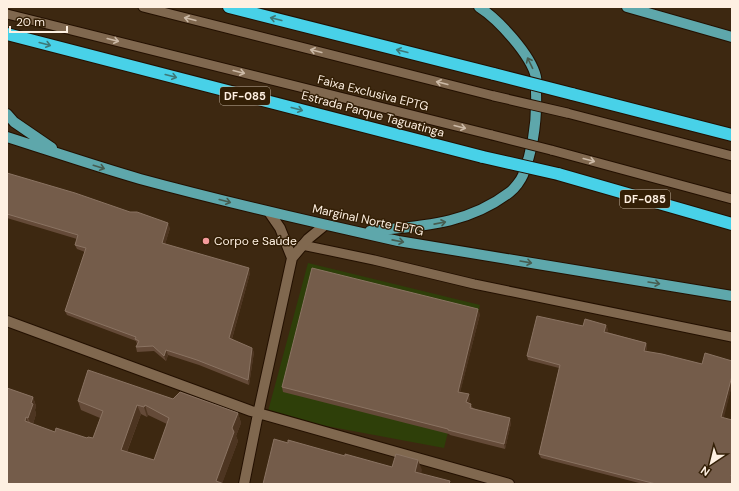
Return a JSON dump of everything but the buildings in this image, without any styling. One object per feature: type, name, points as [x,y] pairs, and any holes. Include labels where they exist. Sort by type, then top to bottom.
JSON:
[{"type":"highway","points":[[229,7],[732,135]]},
{"type":"highway","name":"Estrada Parque Taguatinga","points":[[7,34],[483,157],[558,174],[732,224]]},
{"type":"main road","points":[[360,233],[436,224],[461,218],[491,205],[512,191],[522,176],[531,146],[537,107],[536,77],[527,57],[512,37],[479,7]]},
{"type":"main road","points":[[627,7],[732,37]]},
{"type":"main road","points":[[7,114],[14,122],[62,155]]},
{"type":"main road","name":"Marginal Norte EPTG","points":[[7,137],[139,179],[360,233],[398,241],[732,296]]},
{"type":"street","points":[[269,212],[280,228],[292,258]]},
{"type":"street","points":[[244,484],[292,258],[314,233],[325,225]]},
{"type":"street","points":[[7,320],[258,414],[509,484]]},
{"type":"lane","points":[[143,7],[494,96],[567,113],[732,156]]},
{"type":"lane","name":"Faixa Exclusiva EPTG","points":[[7,14],[551,150],[732,199]]},
{"type":"lane","points":[[302,245],[581,307],[732,337]]},
{"type":"green space","points":[[308,263],[480,305],[444,448],[267,415]]},
{"type":"place","name":"Corpo e Saúde","points":[[206,241]]}]
